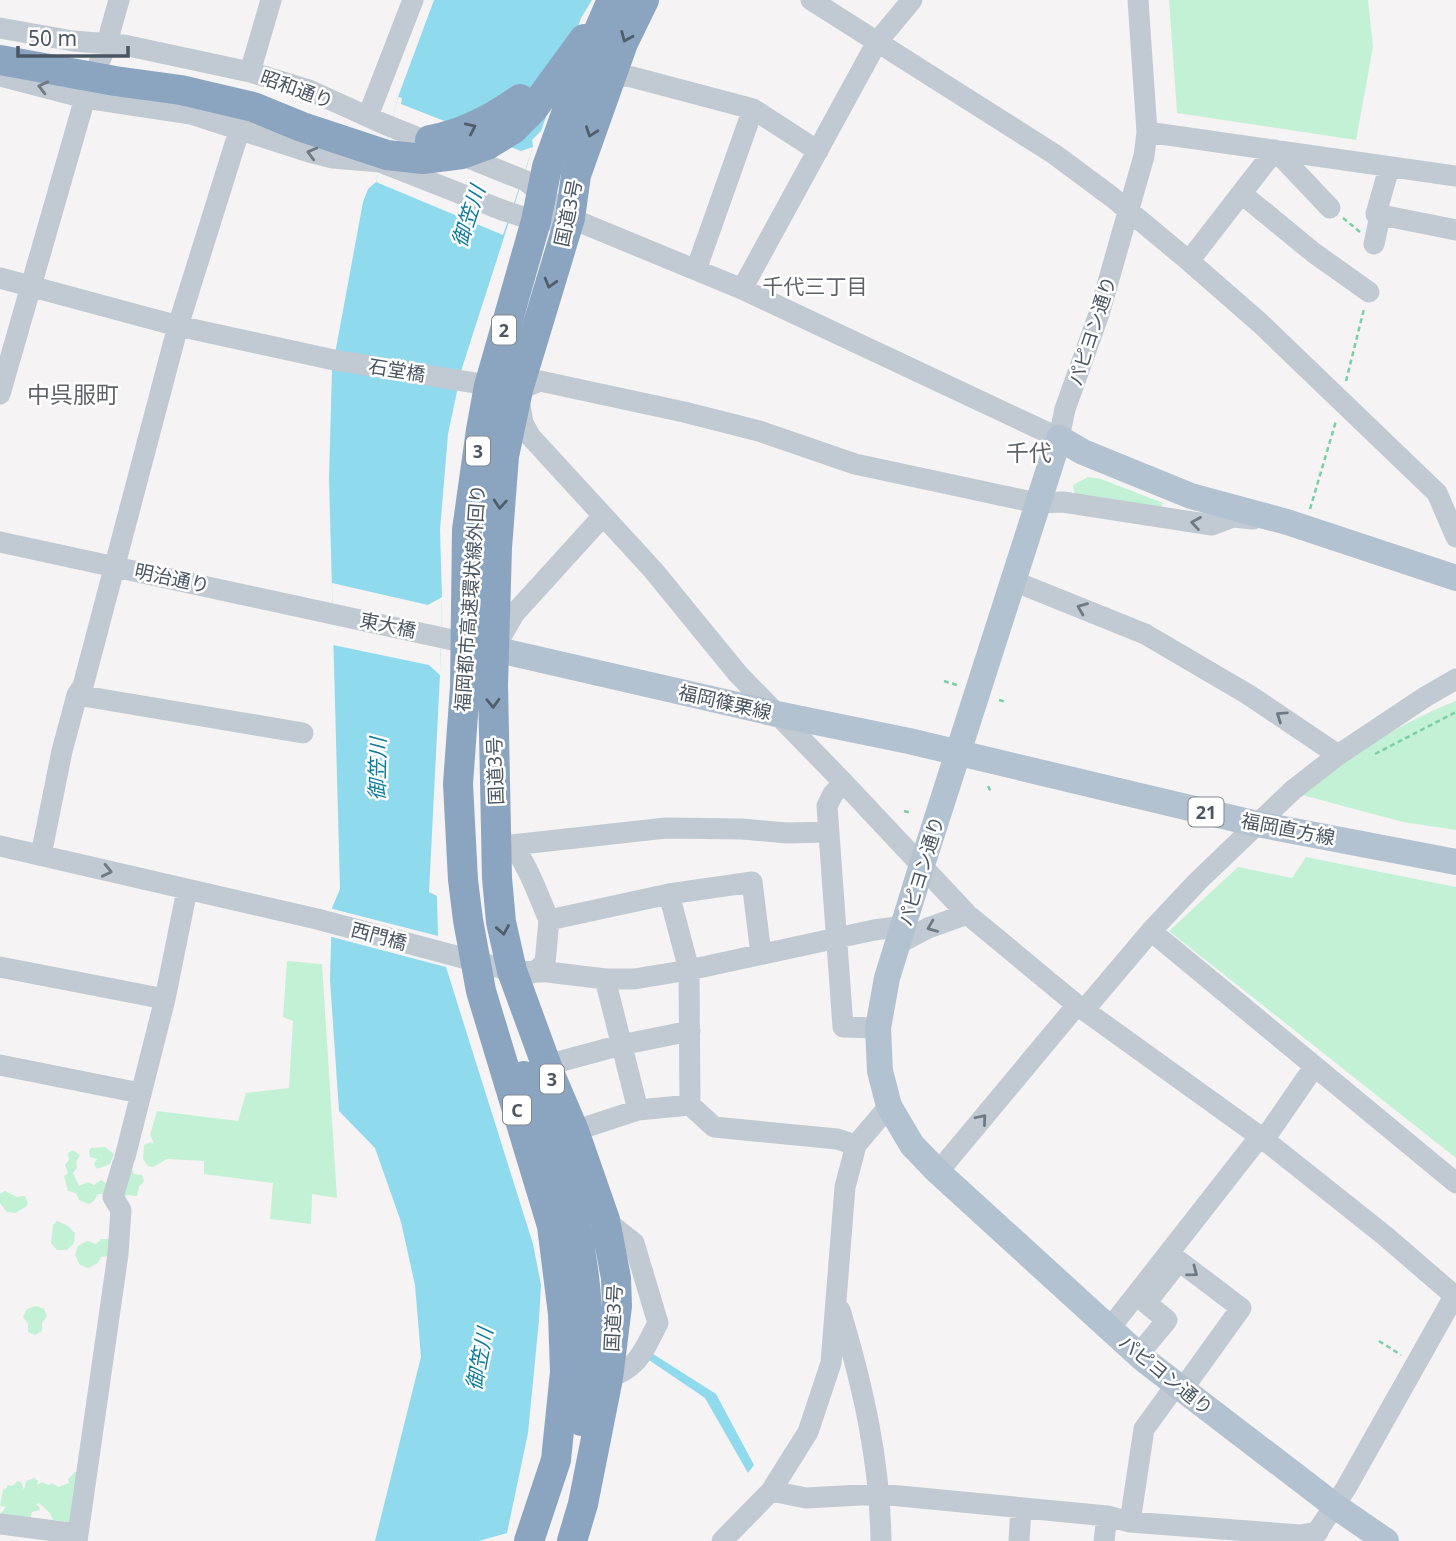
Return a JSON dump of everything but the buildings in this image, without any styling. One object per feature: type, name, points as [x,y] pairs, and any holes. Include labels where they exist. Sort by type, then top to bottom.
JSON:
[{"type":"highway","points":[[0,60],[185,77],[255,94],[346,129],[390,139],[422,141],[453,136],[476,126],[524,96],[545,74],[592,0]]},
{"type":"highway","points":[[0,43],[253,107],[302,127],[387,155],[424,159],[462,153],[487,145],[513,129],[533,108],[614,0]]},
{"type":"highway","name":"国道3号","points":[[530,1541],[556,1460],[565,1372],[563,1314],[552,1226],[481,991],[463,880],[458,784],[467,530],[489,385],[530,203],[547,167],[582,69],[614,0]]},
{"type":"highway","name":"福岡都市高速環状線外回り","points":[[530,1541],[548,1479],[560,1401],[558,1289],[481,953],[464,819],[461,677],[467,579],[479,464],[493,377],[519,262],[536,202],[583,72],[614,0]]},
{"type":"highway","name":"C","points":[[530,1541],[545,1472],[555,1398],[555,1285],[547,1240],[478,952],[462,819],[459,653],[463,579],[490,377],[512,284],[534,201],[579,70],[614,0]]},
{"type":"highway","name":"国道3号","points":[[572,1541],[583,1504],[608,1378],[617,1306],[611,1244],[597,1223],[574,1131],[548,1069],[522,972],[501,922],[505,845],[493,685],[498,537],[504,456],[489,385],[570,218],[576,175],[623,43],[644,0]]},
{"type":"highway","points":[[481,991],[510,1042],[554,1147],[580,1247],[589,1315],[586,1396],[572,1476],[555,1541]]},
{"type":"highway","points":[[548,1069],[554,1112],[597,1223],[600,1301],[598,1356],[584,1436],[555,1541]]},
{"type":"main road","name":"パピヨン通り","points":[[1059,438],[887,978],[877,1028],[880,1072],[889,1106],[912,1145],[938,1172],[1139,1354],[1179,1388],[1335,1506],[1386,1541]]},
{"type":"main road","points":[[1059,438],[1083,452],[1191,496],[1295,525],[1456,578]]},
{"type":"main road","name":"福岡篠栗線","points":[[494,649],[957,753]]},
{"type":"main road","name":"福岡直方線","points":[[957,753],[1257,824],[1456,862]]},
{"type":"street","points":[[0,394],[32,287],[107,71],[119,0]]},
{"type":"street","points":[[250,72],[271,0]]},
{"type":"street","points":[[376,120],[413,0]]},
{"type":"street","points":[[811,0],[1054,154],[1189,261],[1260,323],[1437,493],[1456,537]]},
{"type":"street","points":[[742,289],[877,42],[912,0]]},
{"type":"street","name":"パピヨン通り","points":[[1059,438],[1065,410],[1099,314],[1144,156],[1147,131],[1138,0]]},
{"type":"street","name":"昭和通り","points":[[0,28],[73,41],[107,71],[191,114],[309,152],[332,158],[380,162],[530,203]]},
{"type":"street","name":"昭和通り","points":[[0,76],[107,71],[250,72],[309,90],[376,120],[530,203]]},
{"type":"street","points":[[612,75],[632,77],[753,109],[818,150]]},
{"type":"street","points":[[696,270],[753,109]]},
{"type":"street","points":[[41,855],[62,751],[77,695],[83,686],[178,326],[240,128]]},
{"type":"street","points":[[1147,131],[1456,176]]},
{"type":"street","points":[[1189,261],[1275,150]]},
{"type":"street","points":[[1275,150],[1330,208]]},
{"type":"street","points":[[1374,244],[1380,216],[1377,214],[1389,168]]},
{"type":"street","points":[[1242,194],[1314,253],[1369,292]]},
{"type":"street","points":[[530,203],[742,289],[1059,438]]},
{"type":"street","points":[[1380,216],[1456,230]]},
{"type":"street","name":"石堂橋","points":[[0,278],[178,326],[334,360],[489,385],[540,381],[658,406],[760,431],[855,464],[1037,503],[1063,502],[1212,525],[1233,517],[1295,525]]},
{"type":"street","points":[[489,385],[523,422],[530,436],[690,612],[738,674],[967,914],[1081,1007],[1262,1138],[1455,1295],[1335,1506],[1314,1537],[1130,1522],[1107,1516],[879,1493],[806,1498],[771,1491]]},
{"type":"street","points":[[465,642],[494,649],[514,614],[603,516]]},
{"type":"street","name":"明治通り","points":[[0,542],[344,616]]},
{"type":"street","points":[[1012,580],[1144,634],[1249,695],[1338,755]]},
{"type":"street","name":"東大橋","points":[[344,616],[465,642]]},
{"type":"street","points":[[938,1172],[1081,1007],[1198,881],[1257,824],[1293,790],[1338,755],[1425,696],[1456,679]]},
{"type":"street","points":[[77,695],[303,733]]},
{"type":"street","points":[[844,783],[833,794],[827,806],[843,1027],[877,1028]]},
{"type":"street","points":[[505,845],[666,828],[742,828],[798,834],[829,832]]},
{"type":"street","points":[[505,845],[531,877],[548,920],[545,963],[522,972]]},
{"type":"street","name":"西門橋","points":[[0,846],[317,919],[522,972],[548,972],[605,979],[635,979],[689,970],[874,930],[901,935],[967,914]]},
{"type":"street","points":[[548,920],[669,894],[752,882],[761,954]]},
{"type":"street","points":[[0,1524],[77,1538],[118,1254],[121,1210],[113,1197],[165,999],[187,890]]},
{"type":"street","points":[[669,894],[689,970],[690,1105],[714,1127],[837,1139],[856,1145]]},
{"type":"street","points":[[1151,931],[1456,1183]]},
{"type":"street","points":[[0,967],[165,999]]},
{"type":"street","points":[[605,979],[638,1110]]},
{"type":"street","points":[[548,1069],[621,1045],[690,1031]]},
{"type":"street","points":[[0,1065],[140,1093]]},
{"type":"street","points":[[1110,1328],[1262,1138],[1270,1132],[1314,1067]]},
{"type":"street","points":[[574,1131],[638,1110],[690,1105]]},
{"type":"street","points":[[722,1541],[771,1491],[808,1432],[831,1363],[845,1187],[856,1145],[889,1106]]},
{"type":"street","points":[[597,1223],[634,1243],[658,1323],[641,1356],[627,1372],[608,1378]]},
{"type":"street","points":[[1130,1522],[1144,1429],[1241,1308],[1179,1261],[1146,1303],[1167,1320],[1139,1354]]},
{"type":"street","points":[[836,1295],[856,1363],[869,1421],[879,1493],[881,1541]]},
{"type":"street","points":[[1019,1541],[1021,1508]]},
{"type":"street","points":[[1104,1541],[1107,1516]]},
{"type":"path","points":[[1330,208],[1374,244]]},
{"type":"path","points":[[1295,525],[1331,444],[1369,292]]},
{"type":"path","points":[[944,681],[957,685]]},
{"type":"path","points":[[999,700],[1006,702]]},
{"type":"path","points":[[1366,759],[1456,712]]},
{"type":"path","points":[[988,786],[991,792]]},
{"type":"path","points":[[904,811],[912,813]]},
{"type":"path","points":[[1379,1341],[1415,1365]]},
{"type":"green space","points":[[1169,0],[1368,0],[1373,47],[1356,140],[1177,113]]},
{"type":"green space","points":[[1088,477],[1101,479],[1163,503],[1160,510],[1075,497],[1073,485]]},
{"type":"green space","points":[[1456,701],[1456,830],[1403,822],[1302,795],[1375,742],[1413,720]]},
{"type":"green space","points":[[1306,857],[1456,887],[1456,1158],[1169,931],[1238,867],[1292,878]]},
{"type":"green space","points":[[287,961],[322,964],[337,1198],[312,1194],[311,1224],[270,1219],[273,1183],[204,1174],[204,1161],[167,1159],[153,1167],[148,1166],[143,1159],[144,1145],[150,1142],[154,1144],[150,1135],[157,1111],[238,1121],[246,1093],[289,1088],[293,1021],[283,1017]]},
{"type":"green space","points":[[105,1147],[114,1154],[110,1164],[97,1169],[94,1164],[97,1159],[90,1157],[89,1151],[91,1148]]},
{"type":"green space","points":[[73,1150],[80,1155],[73,1173],[79,1186],[88,1182],[94,1185],[101,1180],[107,1184],[105,1194],[98,1194],[89,1204],[79,1200],[76,1193],[68,1191],[64,1176],[68,1173],[65,1165],[69,1160],[68,1153]]},
{"type":"green space","points":[[131,1168],[134,1174],[142,1175],[144,1181],[137,1196],[123,1197]]},
{"type":"green space","points":[[5,1191],[17,1197],[25,1196],[27,1206],[15,1213],[7,1212],[0,1203],[0,1194]]},
{"type":"green space","points":[[57,1221],[75,1233],[74,1243],[67,1250],[57,1250],[51,1243],[53,1225]]},
{"type":"green space","points":[[101,1239],[110,1239],[109,1256],[101,1257],[98,1263],[89,1268],[80,1265],[75,1255],[78,1246],[87,1241],[96,1244]]},
{"type":"green space","points":[[36,1306],[44,1309],[47,1316],[42,1323],[42,1331],[35,1335],[28,1332],[28,1324],[23,1317],[27,1309]]},
{"type":"green space","points":[[75,1472],[74,1523],[53,1520],[50,1513],[39,1503],[36,1505],[40,1510],[32,1512],[30,1520],[2,1517],[1,1513],[6,1507],[0,1506],[3,1490],[7,1485],[12,1486],[18,1481],[24,1490],[26,1481],[34,1478],[38,1481],[37,1485],[42,1482],[58,1487],[69,1483],[68,1479]]},
{"type":"water","name":"御笠川","points":[[434,0],[592,0],[581,18],[541,131],[532,140],[533,147],[462,368],[448,434],[440,530],[440,675],[429,892],[437,896],[438,936],[446,967],[533,1244],[541,1285],[528,1433],[507,1533],[479,1541],[375,1541],[421,1357],[415,1285],[401,1222],[375,1148],[339,1111],[330,980],[332,908],[340,889],[329,478],[332,370],[363,202],[368,189],[376,182],[398,97]]},
{"type":"water","points":[[650,1352],[716,1394],[754,1465],[748,1473],[705,1398],[646,1358]]},
{"type":"pier","points":[[398,97],[402,98],[401,104],[521,151],[533,147],[503,235],[376,182]]},
{"type":"pier","points":[[332,583],[428,605],[442,597],[440,675],[429,665],[333,645]]},
{"type":"pier","points":[[329,908],[438,936],[446,967],[328,936]]},
{"type":"district","name":"千代三丁目","points":[[815,286]]},
{"type":"district","name":"中呉服町","points":[[73,394]]},
{"type":"district","name":"千代","points":[[1029,452]]}]
